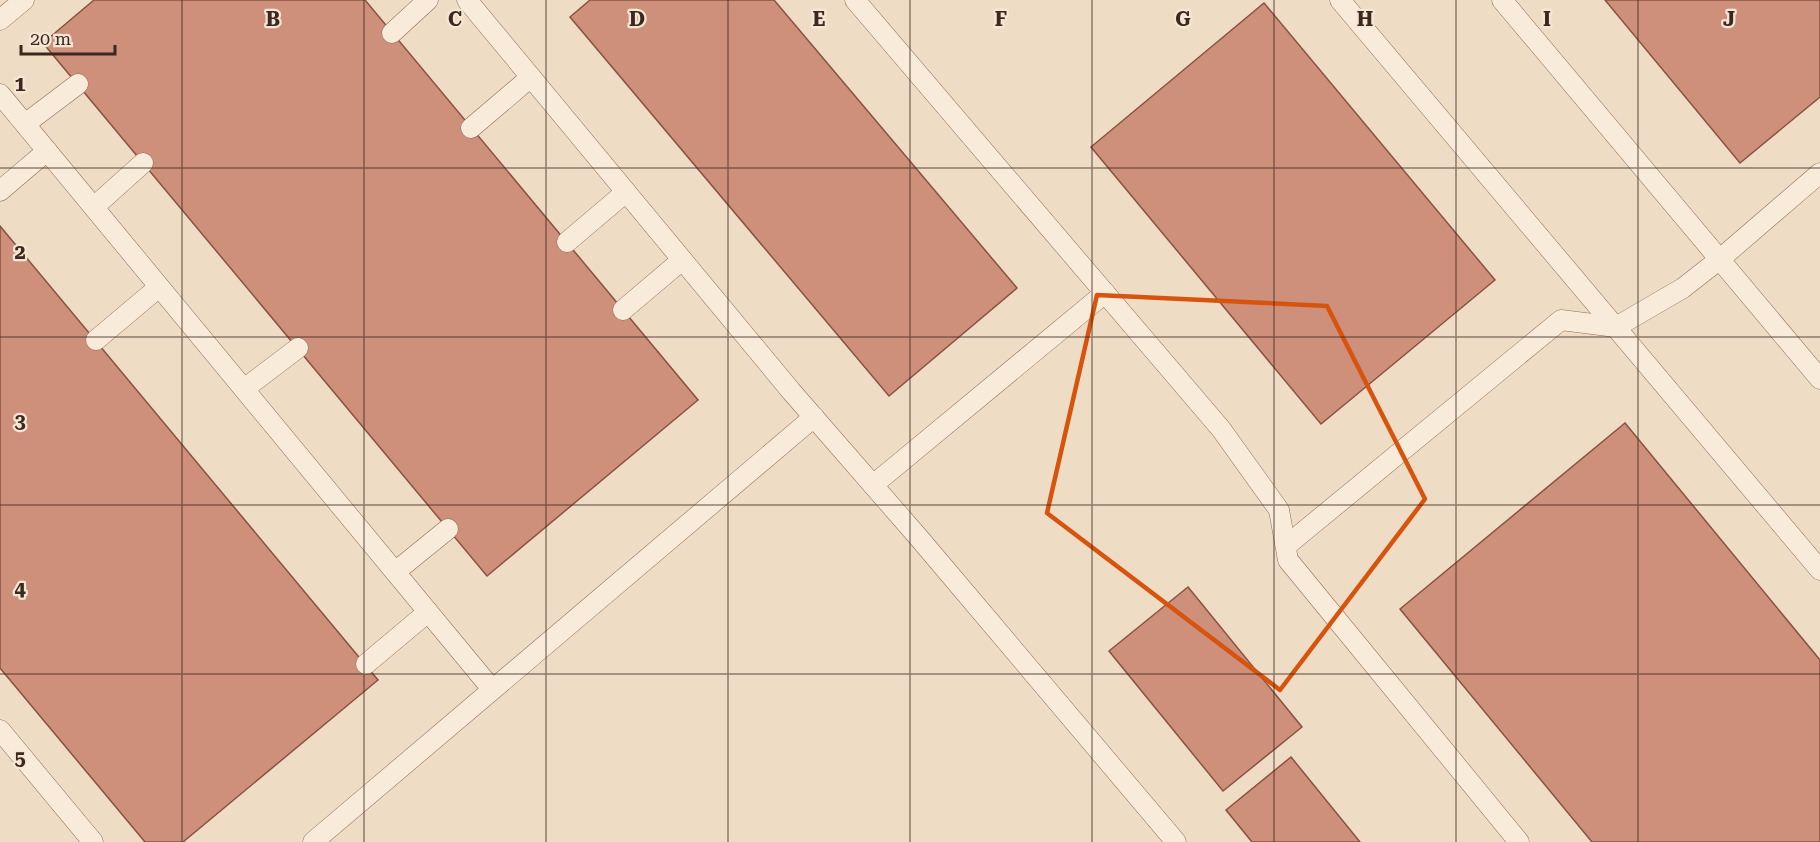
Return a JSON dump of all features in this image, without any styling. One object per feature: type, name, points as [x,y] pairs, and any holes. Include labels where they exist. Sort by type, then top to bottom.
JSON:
[{"type":"lane","points":[[0,20],[24,0]]},
{"type":"lane","points":[[392,33],[428,0]]},
{"type":"lane","points":[[466,0],[814,417],[1176,842]]},
{"type":"lane","points":[[855,0],[1221,429],[1279,510],[1288,560],[1519,842]]},
{"type":"lane","points":[[1340,0],[1820,570]]},
{"type":"lane","points":[[1502,0],[1820,379]]},
{"type":"lane","points":[[471,128],[531,77]]},
{"type":"lane","points":[[25,124],[78,84]]},
{"type":"lane","points":[[0,93],[492,688]]},
{"type":"lane","points":[[0,191],[47,151]]},
{"type":"lane","points":[[94,207],[144,163]]},
{"type":"lane","points":[[1286,546],[1561,320],[1616,327],[1683,288],[1820,173]]},
{"type":"lane","points":[[567,242],[626,192]]},
{"type":"lane","points":[[623,310],[682,260]]},
{"type":"lane","points":[[96,340],[159,286]]},
{"type":"lane","points":[[873,485],[1105,293]]},
{"type":"lane","points":[[244,389],[298,348]]},
{"type":"lane","points":[[313,842],[814,417]]},
{"type":"lane","points":[[396,572],[448,529]]},
{"type":"lane","points":[[366,664],[428,612]]},
{"type":"lane","points":[[0,730],[93,842]]},
{"type":"highlighted area","points":[[1097,295],[1327,306],[1425,499],[1280,690],[1047,513]]},
{"type":"building","points":[[94,0],[365,0],[698,400],[487,576],[43,43]]},
{"type":"building","points":[[590,0],[774,0],[1017,288],[889,396],[570,17]]},
{"type":"building","points":[[1605,0],[1820,0],[1820,97],[1740,163]]},
{"type":"building","points":[[1264,3],[1495,280],[1321,424],[1091,147]]},
{"type":"building","points":[[0,226],[378,680],[183,842],[145,842],[0,668]]},
{"type":"building","points":[[1625,423],[1820,660],[1820,842],[1592,842],[1400,609]]},
{"type":"building","points":[[1188,587],[1302,727],[1223,791],[1109,651]]},
{"type":"building","points":[[1291,757],[1360,842],[1252,842],[1226,810]]}]
